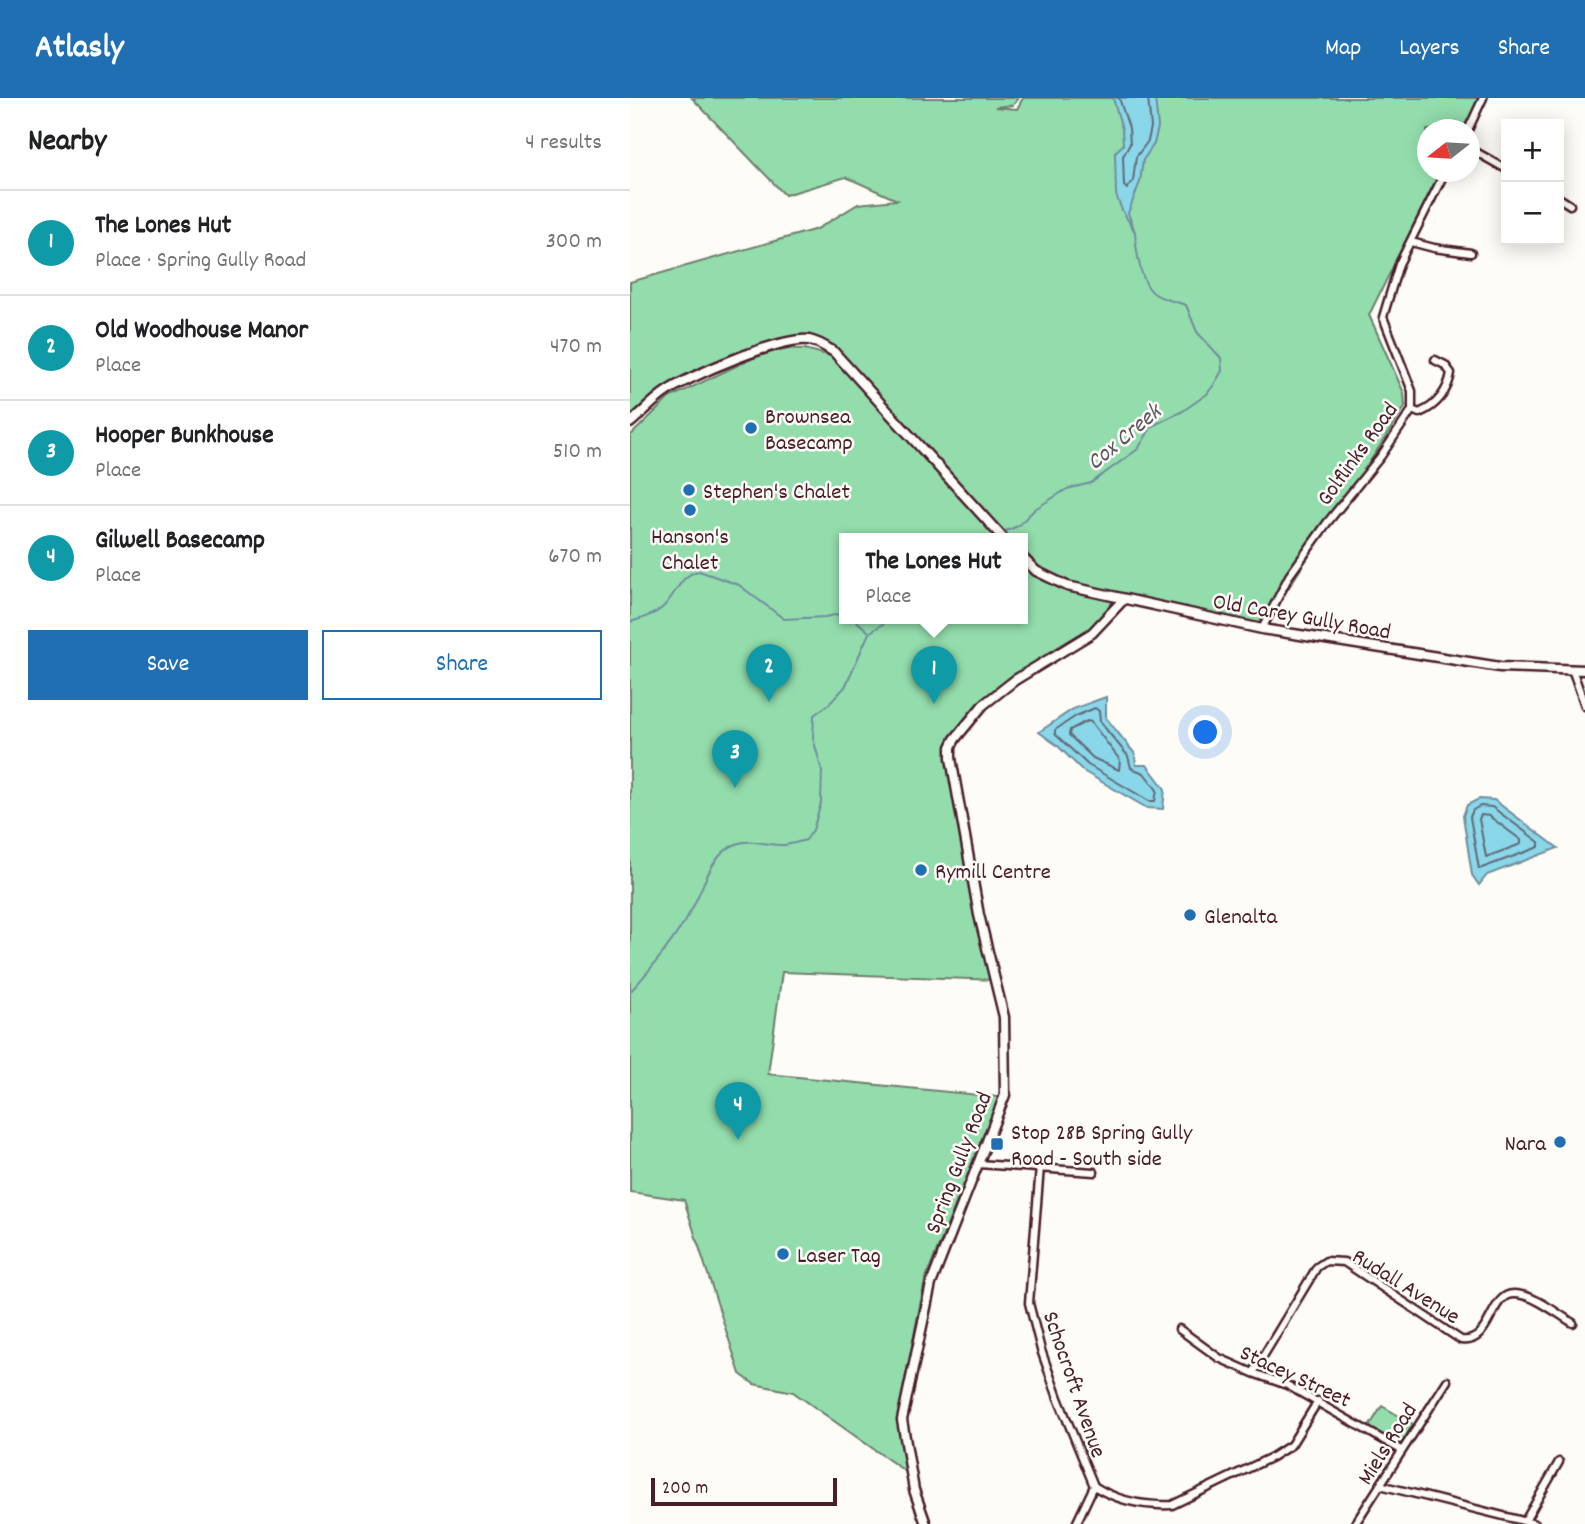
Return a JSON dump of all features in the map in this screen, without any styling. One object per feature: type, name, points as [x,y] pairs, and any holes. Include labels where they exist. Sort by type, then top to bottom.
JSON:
[{"type":"main road","points":[[630,423],[663,394],[694,377],[789,342],[807,340],[820,343],[834,352],[999,533]]},
{"type":"main road","name":"Old Carey Gully Road","points":[[1028,563],[1036,570],[1067,586],[1262,629],[1500,667],[1585,670]]},
{"type":"main road","name":"Spring Gully Road","points":[[926,1524],[914,1490],[902,1420],[931,1284],[1006,1095],[1004,1017],[979,915],[950,747],[983,705],[1015,680],[1092,633],[1123,600]]},
{"type":"street","points":[[1473,119],[1483,98]]},
{"type":"street","points":[[1480,154],[1501,166]]},
{"type":"street","name":"Golflinks Road","points":[[1262,629],[1290,576],[1327,523],[1381,456],[1412,410],[1412,391],[1383,317],[1399,264],[1441,182]]},
{"type":"street","points":[[1564,201],[1570,205]]},
{"type":"street","points":[[1411,242],[1471,253]]},
{"type":"street","points":[[1412,410],[1419,413],[1426,411],[1441,399],[1450,383],[1451,373],[1445,365],[1435,360]]},
{"type":"street","points":[[1572,669],[1585,706]]},
{"type":"street","points":[[978,1164],[1094,1172]]},
{"type":"street","name":"Schocroft Avenue","points":[[1040,1167],[1029,1303],[1041,1350],[1058,1398],[1094,1486],[1076,1524]]},
{"type":"street","name":"Rudall Avenue","points":[[1253,1373],[1317,1267],[1326,1261],[1344,1262],[1461,1340],[1468,1341],[1478,1337],[1503,1297],[1512,1293],[1528,1297],[1573,1323]]},
{"type":"street","name":"Stacey Street","points":[[1179,1329],[1219,1358],[1287,1385],[1401,1450]]},
{"type":"street","name":"Miels Road","points":[[1355,1524],[1447,1381]]},
{"type":"street","points":[[1094,1486],[1108,1495],[1129,1501],[1156,1506],[1172,1505],[1272,1457],[1291,1445],[1318,1401]]},
{"type":"street","points":[[1525,1521],[1559,1462]]},
{"type":"street","points":[[1380,1486],[1535,1524]]},
{"type":"green space","points":[[692,98],[1019,98],[1013,105],[995,107],[1017,109],[1023,98],[1482,98],[1468,119],[1417,119],[1417,182],[1435,182],[1369,315],[1404,393],[1405,407],[1262,629],[1123,600],[1092,633],[983,705],[955,739],[951,758],[996,980],[782,972],[768,1074],[999,1097],[925,1280],[897,1420],[906,1472],[793,1392],[754,1384],[740,1374],[684,1200],[630,1192],[630,436],[669,398],[774,348],[805,349],[835,357],[834,352],[807,340],[769,347],[663,393],[630,423],[630,282],[817,229],[858,204],[897,200],[846,177],[785,195]]},
{"type":"green space","points":[[1382,1406],[1413,1424],[1400,1447],[1369,1427]]},
{"type":"water","points":[[1113,98],[1155,98],[1158,127],[1154,144],[1143,160],[1140,182],[1128,213],[1135,232],[1116,195],[1115,152],[1123,145],[1122,129]]},
{"type":"water","points":[[1106,697],[1106,718],[1135,754],[1136,765],[1147,765],[1165,789],[1163,809],[1147,808],[1083,771],[1058,746],[1039,732],[1073,709]]},
{"type":"water","points":[[1479,799],[1494,800],[1558,848],[1487,875],[1479,885],[1472,875],[1463,816],[1467,805]]},
{"type":"waterway","name":"Cox Creek","points":[[1001,533],[1018,526],[1035,509],[1067,489],[1091,483],[1138,449],[1152,426],[1183,411],[1207,394],[1222,371],[1221,358],[1197,332],[1186,305],[1158,296],[1146,283],[1140,266],[1135,232]]},
{"type":"waterway","points":[[630,622],[659,610],[687,576],[699,571],[739,585],[784,619],[839,614]]},
{"type":"waterway","points":[[860,624],[868,631]]},
{"type":"waterway","name":"Cox Creek","points":[[630,992],[676,935],[713,865],[727,849],[742,842],[785,845],[806,840],[813,830],[821,803],[822,771],[813,738],[814,715],[845,687],[869,633],[883,624]]},
{"type":"place","name":"Brownsea Basecamp","points":[[751,428]]},
{"type":"place","name":"Stephen's Chalet","points":[[689,490]]},
{"type":"place","name":"Hanson's Chalet","points":[[690,510]]},
{"type":"place","name":"Old Woodhouse Manor","points":[[769,702]]},
{"type":"place","name":"The Lones Hut","points":[[934,704]]},
{"type":"place","name":"Hooper Bunkhouse","points":[[735,788]]},
{"type":"place","name":"Rymill Centre","points":[[921,870]]},
{"type":"place","name":"Glenalta","points":[[1190,915]]},
{"type":"place","name":"Gilwell Basecamp","points":[[738,1140]]},
{"type":"place","name":"Nara","points":[[1560,1142]]},
{"type":"place","name":"Stop 28B Spring Gully Road - South side","points":[[997,1144]]},
{"type":"place","name":"Laser Tag","points":[[783,1254]]}]
